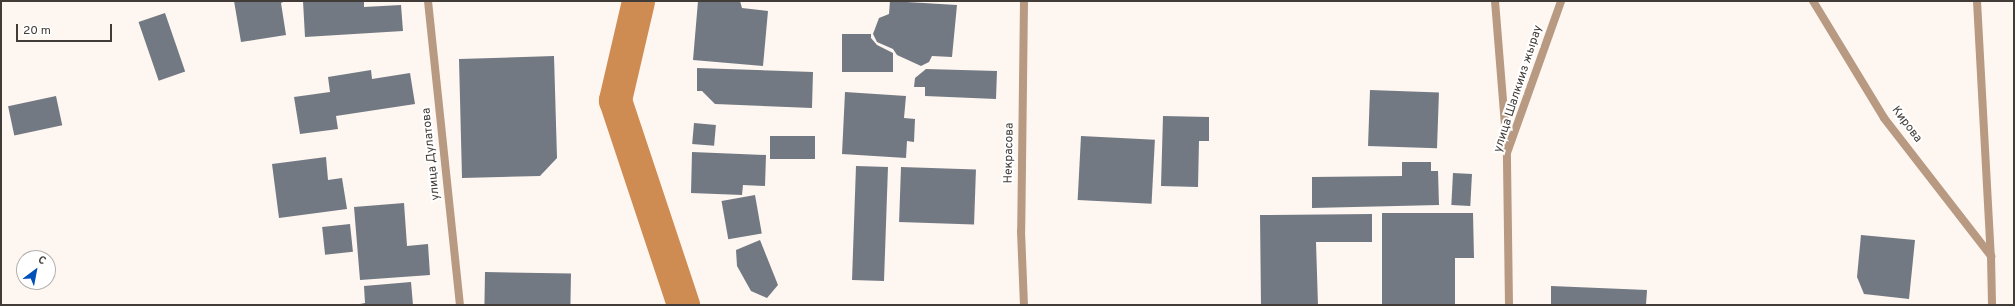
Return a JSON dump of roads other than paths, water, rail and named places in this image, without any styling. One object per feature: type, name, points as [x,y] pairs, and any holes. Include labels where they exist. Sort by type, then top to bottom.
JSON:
[{"type":"street","name":"улица Дулатова","points":[[428,1],[460,305]]},
{"type":"street","name":"Некрасова","points":[[1024,1],[1022,231],[1024,305]]},
{"type":"street","points":[[1495,1],[1507,153]]},
{"type":"street","name":"улица Шалкииз жырау","points":[[1509,305],[1507,153],[1561,1]]},
{"type":"street","name":"Кирова","points":[[1813,1],[1884,118],[1991,256]]},
{"type":"street","points":[[1976,1],[1991,256],[1992,305]]},
{"type":"waterway","points":[[638,1],[615,100],[683,305]]}]
